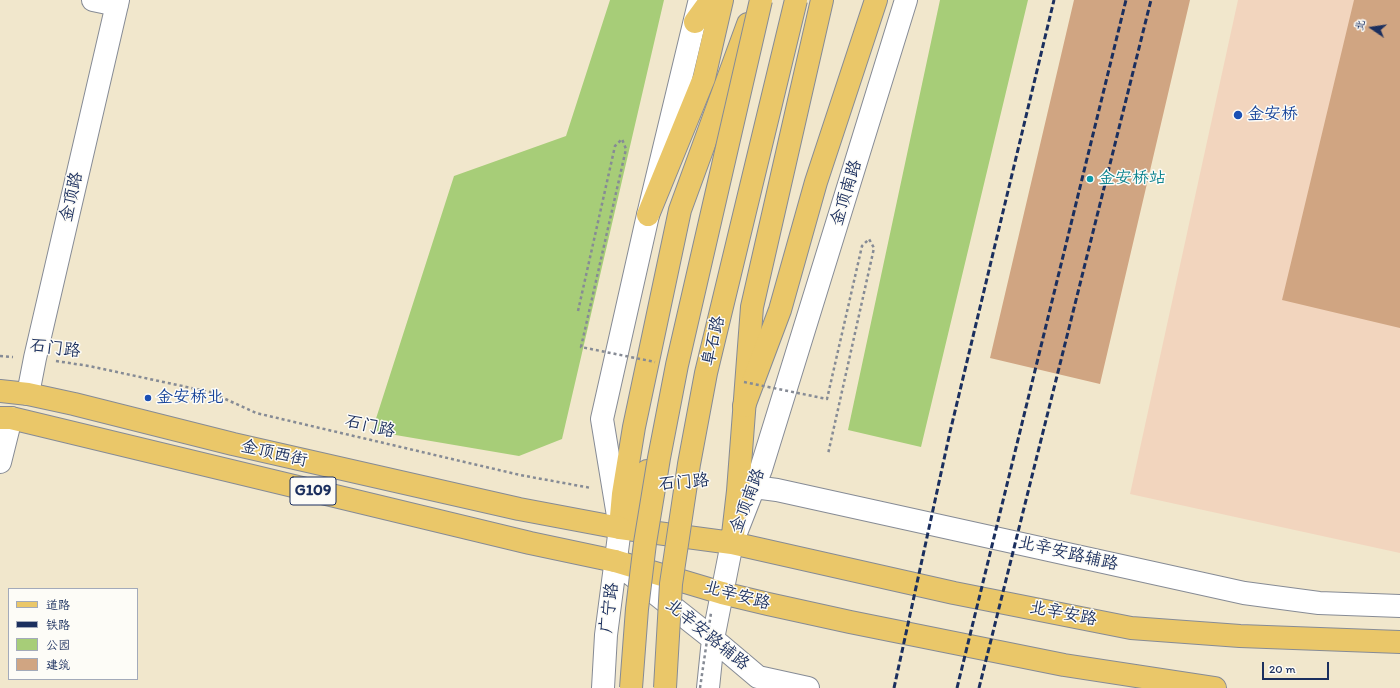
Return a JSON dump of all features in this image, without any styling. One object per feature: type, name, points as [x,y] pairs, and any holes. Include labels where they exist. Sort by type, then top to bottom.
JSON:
[{"type":"main road","points":[[695,22],[711,0]]},
{"type":"main road","points":[[620,528],[623,494],[634,426],[680,210],[704,78],[722,0]]},
{"type":"main road","points":[[620,528],[642,499],[656,423],[753,0]]},
{"type":"main road","name":"阜石路","points":[[631,688],[644,550],[659,458],[677,365],[761,0]]},
{"type":"main road","name":"阜石路","points":[[664,688],[671,584],[689,464],[706,373],[796,0]]},
{"type":"main road","name":"金顶南路","points":[[732,543],[746,489],[744,406],[752,307],[822,0]]},
{"type":"main road","points":[[744,406],[780,310],[816,182],[876,0]]},
{"type":"main road","points":[[680,210],[748,24]]},
{"type":"main road","points":[[648,216],[704,78]]},
{"type":"main road","name":"金顶西街","points":[[0,391],[28,394],[74,404],[240,446],[519,509],[620,528],[732,543]]},
{"type":"main road","name":"金顶西街","points":[[5,418],[530,543],[615,561]]},
{"type":"main road","name":"北辛安路","points":[[732,543],[954,592],[1131,628],[1240,636],[1400,642]]},
{"type":"main road","name":"北辛安路","points":[[615,561],[722,593],[850,622],[1064,665],[1215,688]]},
{"type":"street","points":[[93,0],[117,2]]},
{"type":"street","points":[[620,528],[602,419],[648,216],[700,0]]},
{"type":"street","name":"金顶南路","points":[[746,489],[788,383],[906,0]]},
{"type":"street","name":"金顶路","points":[[28,394],[117,2]]},
{"type":"street","points":[[0,462],[5,418]]},
{"type":"street","name":"北辛安路辅路","points":[[746,489],[788,493],[1244,593],[1319,603],[1400,606]]},
{"type":"street","name":"广宁路","points":[[603,688],[606,635],[620,528]]},
{"type":"street","points":[[708,688],[713,639],[732,543]]},
{"type":"street","name":"北辛安路辅路","points":[[615,561],[758,677],[808,688]]},
{"type":"path","points":[[578,311],[615,146],[622,139],[626,149],[581,347],[655,362]]},
{"type":"path","points":[[744,382],[827,399],[862,246],[869,239],[874,248],[828,454]]},
{"type":"path","name":"石门路","points":[[0,356],[35,358],[89,366],[210,392],[256,413],[520,475],[614,493]]},
{"type":"path","points":[[700,688],[711,613]]},
{"type":"shaded area","points":[[1238,0],[1400,0],[1400,553],[1130,494]]},
{"type":"green space","points":[[610,0],[664,0],[562,439],[519,456],[372,431],[454,176],[566,136]]},
{"type":"green space","points":[[940,0],[1028,0],[921,447],[848,430]]},
{"type":"building","name":"金安桥站","points":[[1074,0],[1190,0],[1100,384],[990,358]]},
{"type":"building","points":[[1354,0],[1400,0],[1400,328],[1282,300]]},
{"type":"railway","points":[[894,688],[950,432],[1054,0]]},
{"type":"railway","points":[[957,688],[1126,0]]},
{"type":"railway","points":[[979,688],[1151,0]]},
{"type":"place","name":"金安桥","points":[[1238,115]]},
{"type":"place","name":"金安桥站","points":[[1090,179]]},
{"type":"place","name":"金安桥北","points":[[148,398]]}]
